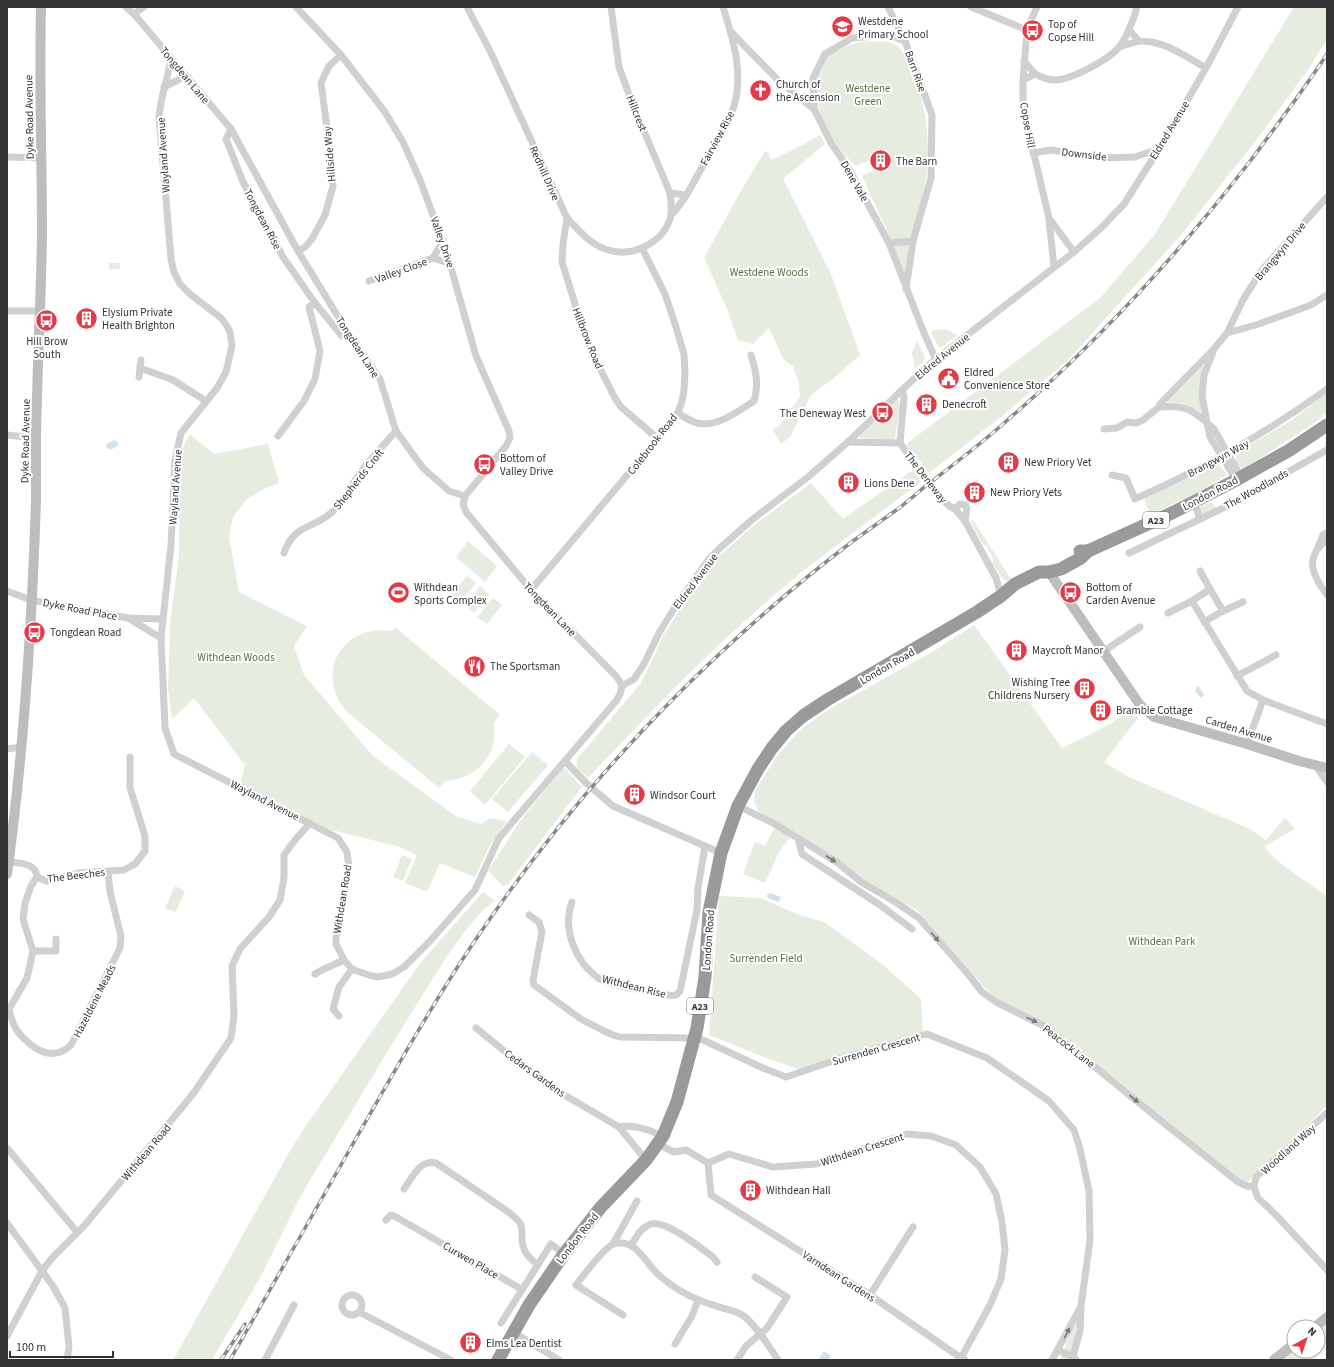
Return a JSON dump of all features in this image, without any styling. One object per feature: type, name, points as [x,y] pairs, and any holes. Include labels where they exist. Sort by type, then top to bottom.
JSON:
[{"type":"highway","name":"London Road","points":[[498,1360],[540,1288],[564,1254],[601,1207],[646,1160],[660,1140],[677,1102],[694,1038],[705,977],[709,912],[721,853],[738,806],[758,769],[786,730],[803,716],[827,700],[911,652],[1001,596],[1011,587],[1039,572],[1049,572],[1060,569],[1081,558],[1088,550],[1194,502],[1288,452],[1327,425]]},
{"type":"highway","name":"London Road","points":[[1001,596],[1010,596],[1042,579],[1049,572]]},
{"type":"street","name":"Dyke Road Avenue","points":[[7,870],[21,747],[36,499],[36,438],[41,311],[41,7]]},
{"type":"street","name":"Tongdean Lane","points":[[126,7],[134,14],[231,129],[298,251],[348,333],[380,379],[396,431],[423,468],[449,491],[465,496],[463,504],[466,512],[531,590],[608,668],[622,686]]},
{"type":"street","points":[[134,14],[144,7]]},
{"type":"street","name":"Valley Drive","points":[[296,7],[341,55],[385,112],[403,142],[420,180],[451,264],[476,356],[509,431],[510,438],[506,446],[465,496]]},
{"type":"street","name":"Redhill Drive","points":[[467,7],[491,53],[567,218],[580,232],[593,243],[607,250],[633,252],[657,238],[666,226],[671,215]]},
{"type":"street","name":"Hillcrest","points":[[611,7],[619,67],[631,100],[670,193],[672,203],[671,215]]},
{"type":"street","name":"Fairview Rise","points":[[671,215],[686,195],[734,107],[738,72],[731,32],[723,7]]},
{"type":"street","points":[[888,7],[904,41]]},
{"type":"street","points":[[971,7],[1027,30]]},
{"type":"street","name":"Copse Hill","points":[[1037,7],[1027,30],[1023,80],[1024,108],[1049,218],[1054,267]]},
{"type":"street","points":[[1024,61],[1035,74],[1056,80],[1083,71],[1103,60],[1119,47],[1129,30],[1137,7]]},
{"type":"street","name":"Eldred Avenue","points":[[622,686],[634,679],[675,607],[709,559],[753,520],[808,477],[848,442],[902,390],[936,360],[1074,252],[1101,228],[1124,204],[1159,149],[1206,68],[1238,7]]},
{"type":"street","points":[[888,35],[896,23]]},
{"type":"street","points":[[1129,30],[1139,41]]},
{"type":"street","name":"Dene Vale","points":[[731,32],[779,81],[814,109],[831,143],[853,175],[889,243],[906,289],[936,360]]},
{"type":"street","name":"Barn Rise","points":[[814,109],[813,78],[825,54],[852,38],[888,35],[904,41],[932,115],[931,178],[913,241],[906,289]]},
{"type":"street","points":[[1119,47],[1139,41],[1150,41],[1164,44],[1206,68]]},
{"type":"street","points":[[736,57],[743,50],[750,52]]},
{"type":"street","name":"Hillside Way","points":[[298,251],[312,239],[325,215],[333,186],[321,83],[329,66],[341,55]]},
{"type":"street","name":"Wayland Avenue","points":[[171,58],[159,116],[171,259],[174,272],[180,284],[190,294],[221,318],[230,332],[232,346],[226,372],[217,388],[181,432],[175,460],[171,544],[161,638],[165,728],[174,754],[310,823]]},
{"type":"street","points":[[1023,80],[1035,74]]},
{"type":"street","points":[[164,87],[186,76]]},
{"type":"street","name":"Tongdean Rise","points":[[231,129],[226,139],[243,182],[284,257],[315,303],[342,336],[348,333]]},
{"type":"street","name":"Downside","points":[[1034,153],[1051,150],[1100,158],[1135,157],[1159,149]]},
{"type":"street","points":[[7,157],[42,158]]},
{"type":"street","points":[[1135,157],[1148,166]]},
{"type":"street","points":[[670,193],[686,195]]},
{"type":"street","name":"Brangwyn Drive","points":[[1104,429],[1117,428],[1127,422],[1136,423],[1143,420],[1159,407],[1161,403],[1214,350],[1227,333],[1244,298],[1262,270],[1327,197]]},
{"type":"street","name":"Hillbrow Road","points":[[567,218],[562,262],[584,333],[614,398],[621,407],[657,438]]},
{"type":"street","name":"Copse Hill","points":[[1049,218],[1074,252]]},
{"type":"street","name":"Valley Close","points":[[433,258],[443,241]]},
{"type":"street","points":[[889,243],[913,241]]},
{"type":"street","name":"Colebrook Road","points":[[531,590],[678,413],[684,390],[684,354],[676,324],[665,294],[642,248]]},
{"type":"street","name":"Valley Close","points":[[369,281],[433,258],[451,264]]},
{"type":"street","points":[[1227,333],[1259,324],[1311,305],[1327,295]]},
{"type":"street","points":[[278,436],[304,401],[315,379],[320,351],[309,307],[315,303]]},
{"type":"street","points":[[7,311],[41,311]]},
{"type":"street","name":"Brangwyn Drive","points":[[1214,350],[1204,375],[1202,396],[1210,437],[1225,455],[1238,479]]},
{"type":"street","points":[[678,413],[690,421],[705,424],[712,423],[725,418],[754,401],[758,379],[751,355]]},
{"type":"street","points":[[139,377],[141,360]]},
{"type":"street","points":[[140,368],[173,380],[206,401]]},
{"type":"street","name":"Brangwyn Way","points":[[1112,475],[1126,478],[1136,499],[1225,455],[1293,414],[1327,389]]},
{"type":"street","name":"The Deneway","points":[[902,390],[904,397],[900,443],[938,494],[949,506],[955,509],[965,521],[996,578],[1001,596]]},
{"type":"street","points":[[1159,407],[1173,406],[1187,408],[1208,423]]},
{"type":"street","name":"Shepherds Croft","points":[[284,553],[287,542],[298,531],[330,514],[340,504],[359,475],[396,431]]},
{"type":"street","points":[[7,435],[36,438]]},
{"type":"street","name":"The Deneway","points":[[848,442],[900,443]]},
{"type":"street","name":"The Woodlands","points":[[1129,553],[1221,509],[1327,450]]},
{"type":"street","points":[[1194,502],[1200,518]]},
{"type":"street","name":"The Deneway","points":[[955,509],[960,504],[965,505],[967,508],[965,521]]},
{"type":"street","points":[[1327,533],[1323,535],[1318,547],[1313,560],[1312,572],[1327,595]]},
{"type":"street","points":[[1318,547],[1327,540]]},
{"type":"street","points":[[1200,571],[1223,611]]},
{"type":"street","name":"Carden Avenue","points":[[1049,572],[1140,705],[1154,717],[1327,768]]},
{"type":"street","points":[[996,578],[1004,585],[1011,587]]},
{"type":"street","points":[[1168,614],[1210,589]]},
{"type":"street","points":[[7,591],[31,600]]},
{"type":"street","name":"Dyke Road Place","points":[[31,600],[128,618]]},
{"type":"street","points":[[1192,601],[1247,691],[1263,700],[1327,724]]},
{"type":"street","points":[[1204,622],[1242,602]]},
{"type":"street","points":[[128,618],[162,619]]},
{"type":"street","points":[[128,618],[161,638]]},
{"type":"street","points":[[1104,652],[1140,627]]},
{"type":"street","points":[[1237,676],[1276,655]]},
{"type":"street","points":[[339,1016],[333,1009],[339,987],[352,969],[364,974],[378,976],[392,974],[404,967],[430,942],[475,890],[499,838],[616,701],[621,693],[622,686]]},
{"type":"street","points":[[1247,744],[1263,700]]},
{"type":"street","points":[[7,749],[21,747]]},
{"type":"street","name":"The Beeches","points":[[7,870],[30,866],[35,870],[38,877],[47,881],[80,873],[124,870],[135,864],[144,851],[145,836],[130,788],[130,757]]},
{"type":"street","points":[[566,759],[586,783],[613,806],[721,853]]},
{"type":"street","points":[[1315,765],[1327,782]]},
{"type":"street","name":"Peacock Lane","points":[[738,806],[775,824],[798,838],[838,864],[861,882],[919,918],[982,992],[996,1002],[1046,1027],[1238,1182],[1254,1187]]},
{"type":"street","name":"Withdean Road","points":[[7,1336],[42,1272],[52,1258],[84,1226],[193,1094],[231,1038],[234,1016],[232,966],[240,949],[269,917],[280,900],[284,878],[284,855],[310,823],[338,838],[347,852],[349,868],[336,944],[344,960],[352,969]]},
{"type":"street","points":[[798,838],[802,854],[880,905],[912,929]]},
{"type":"street","name":"Withdean Rise","points":[[572,902],[568,912],[569,934],[578,958],[598,978],[607,982],[669,995],[676,995],[680,990],[693,932],[705,846]]},
{"type":"street","name":"Hazeldene Meads","points":[[38,877],[31,886],[24,903],[23,919],[33,951],[28,978],[8,1009],[18,1032],[34,1047],[50,1055],[64,1051],[71,1045],[120,948],[121,936],[111,900],[108,872]]},
{"type":"street","name":"Surrenden Crescent","points":[[529,915],[539,922],[542,932],[533,980],[534,985],[581,1019],[613,1035],[620,1037],[694,1038],[703,1040],[786,1077],[839,1059],[927,1034],[987,1058],[1049,1101],[1074,1130],[1080,1149],[1089,1191],[1090,1240],[1081,1306],[1080,1331],[1074,1359],[1058,1350]]},
{"type":"street","points":[[33,951],[56,951],[56,939]]},
{"type":"street","points":[[315,974],[323,968],[334,966],[344,960]]},
{"type":"street","name":"Cedars Gardens","points":[[476,1028],[549,1086],[619,1126],[646,1160]]},
{"type":"street","name":"Woodland Way","points":[[1254,1187],[1256,1178],[1327,1113]]},
{"type":"street","name":"Cedars Gardens","points":[[619,1126],[628,1125],[652,1132],[674,1152],[686,1150],[708,1163]]},
{"type":"street","name":"Withdean Crescent","points":[[708,1163],[729,1154],[773,1167],[816,1164],[907,1134],[931,1136],[956,1145],[980,1167],[996,1194],[1002,1222],[1005,1250],[1001,1279],[990,1305],[963,1359]]},
{"type":"street","points":[[7,1148],[77,1232]]},
{"type":"street","points":[[404,1189],[421,1165],[428,1162],[436,1163],[510,1213],[518,1221],[522,1228],[523,1249],[538,1265]]},
{"type":"street","name":"Varndean Gardens","points":[[708,1163],[711,1195],[870,1295],[963,1359]]},
{"type":"street","points":[[1254,1187],[1258,1198],[1276,1214],[1327,1270]]},
{"type":"street","points":[[624,1315],[576,1285],[606,1249],[613,1244],[637,1201]]},
{"type":"street","name":"Curwen Place","points":[[386,1220],[391,1216],[396,1217],[521,1289]]},
{"type":"street","points":[[7,1222],[53,1286],[65,1308],[69,1347],[68,1360]]},
{"type":"street","points":[[632,1244],[644,1227],[650,1224],[662,1224],[668,1226],[714,1257],[717,1262]]},
{"type":"street","points":[[870,1295],[913,1227]]},
{"type":"street","points":[[501,1323],[521,1289],[551,1244],[564,1254]]},
{"type":"street","points":[[613,1244],[632,1244],[650,1266],[678,1289],[698,1300],[743,1316],[760,1334],[778,1360]]},
{"type":"street","points":[[737,1360],[746,1346],[767,1328],[787,1297],[755,1277]]},
{"type":"street","points":[[675,1344],[692,1316],[698,1300]]},
{"type":"street","points":[[265,1360],[294,1305]]},
{"type":"street","name":"Surrenden Crescent","points":[[1052,1360],[1081,1306]]},
{"type":"street","points":[[359,1312],[451,1360]]},
{"type":"street","points":[[513,1332],[559,1360]]},
{"type":"street","points":[[1274,1360],[1286,1350]]},
{"type":"green space","points":[[1294,7],[1327,7],[1327,39],[1312,64],[1261,134],[1182,234],[1068,360],[1001,417],[929,473],[906,444],[1100,298],[1155,234]]},
{"type":"green space","name":"Westdene Green","points":[[861,42],[887,42],[900,48],[909,61],[913,71],[919,87],[924,110],[928,145],[926,179],[909,249],[905,276],[890,237],[862,176],[890,162],[887,153],[856,166],[841,151],[827,128],[818,108],[816,97],[817,76],[828,56],[840,49]]},
{"type":"green space","name":"Westdene Woods","points":[[820,135],[825,144],[783,179],[831,274],[860,355],[834,378],[811,395],[790,437],[781,444],[773,430],[780,425],[800,397],[799,383],[793,366],[784,360],[769,328],[753,344],[738,340],[727,309],[704,258],[739,194],[765,151],[768,153],[771,160]]},
{"type":"green space","points":[[109,263],[120,263],[120,269],[109,269]]},
{"type":"green space","points":[[938,329],[948,330],[957,335],[941,347],[938,346],[931,332]]},
{"type":"green space","points":[[917,340],[925,358],[923,362],[915,369],[912,353]]},
{"type":"green space","points":[[1203,366],[1200,390],[1202,414],[1185,404],[1167,402]]},
{"type":"green space","points":[[1327,393],[1327,413],[1310,426],[1243,469],[1236,462],[1238,452],[1292,420]]},
{"type":"green space","points":[[898,399],[900,403],[895,439],[860,438],[860,434]]},
{"type":"green space","name":"Withdean Woods","points":[[190,434],[214,454],[268,444],[279,483],[264,489],[247,499],[233,517],[229,537],[239,592],[307,626],[294,646],[304,675],[373,756],[456,816],[481,824],[490,818],[507,821],[489,847],[475,877],[440,863],[427,892],[405,883],[417,855],[400,847],[328,829],[240,784],[245,765],[194,698],[172,719],[168,689],[170,624],[179,555],[180,472],[183,447]]},
{"type":"green space","points":[[1218,463],[1227,475],[1192,495],[1150,515],[1144,499]]},
{"type":"green space","points":[[913,470],[921,482],[802,572],[746,620],[718,645],[639,724],[588,778],[579,770],[576,762],[577,759],[641,683],[663,636],[702,575],[719,556],[753,526],[811,483],[843,519]]},
{"type":"green space","points":[[1211,502],[1217,509],[1204,514],[1201,513],[1199,507]]},
{"type":"green space","points":[[973,520],[1011,579],[1007,581],[1003,579],[992,563],[994,560],[986,545],[983,545],[971,522]]},
{"type":"green space","points":[[468,541],[497,566],[485,582],[456,557]]},
{"type":"green space","points":[[467,576],[476,583],[461,602],[451,595]]},
{"type":"green space","points":[[480,586],[489,594],[474,613],[465,605]]},
{"type":"green space","points":[[493,598],[502,605],[487,624],[477,617]]},
{"type":"green space","name":"Withdean Park","points":[[974,625],[1062,748],[1103,728],[1132,709],[1138,718],[1104,762],[1129,777],[1250,829],[1266,840],[1285,818],[1295,829],[1265,846],[1268,851],[1283,865],[1327,896],[1327,1106],[1247,1183],[1241,1182],[1057,1031],[1025,1013],[997,1000],[917,910],[861,879],[759,812],[754,801],[755,791],[777,756],[801,729],[831,708],[932,652]]},
{"type":"green space","points":[[395,627],[500,715],[494,723],[493,746],[483,764],[467,776],[445,781],[439,788],[346,711],[337,696],[333,681],[334,666],[339,653],[347,643],[360,635],[375,631],[392,631]]},
{"type":"green space","points":[[509,744],[525,757],[485,805],[470,791]]},
{"type":"green space","points":[[532,752],[548,765],[508,812],[492,799]]},
{"type":"green space","points":[[564,767],[582,787],[508,884],[503,886],[488,871],[520,821]]},
{"type":"green space","points":[[775,827],[791,836],[779,852],[765,883],[743,874],[755,842],[765,846]]},
{"type":"green space","points":[[402,855],[412,859],[403,881],[393,877]]},
{"type":"green space","points":[[175,886],[185,891],[176,912],[165,908]]},
{"type":"green space","points":[[483,892],[495,901],[483,910],[447,956],[397,1036],[301,1195],[261,1276],[212,1360],[173,1360],[291,1149],[305,1127],[421,962]]},
{"type":"green space","name":"Surrenden Field","points":[[719,896],[760,898],[799,915],[824,922],[882,964],[921,999],[923,1035],[798,1069],[709,1035]]},
{"type":"green space","points":[[1081,1306],[1071,1360],[1060,1360]]},
{"type":"green space","points":[[1327,1322],[1326,1350],[1326,1323]]},
{"type":"green space","points":[[1286,1354],[1286,1359],[1314,1359],[1313,1360],[1279,1360]]},
{"type":"water","points":[[114,440],[118,442],[118,445],[114,448],[108,449],[106,444]]},
{"type":"water","points":[[1197,686],[1204,695],[1201,698],[1195,691]]},
{"type":"water","points":[[770,893],[781,897],[779,902],[768,898],[767,895]]},
{"type":"water","points":[[824,1351],[831,1356],[828,1360],[818,1360]]},
{"type":"railway","points":[[230,1360],[412,1040],[474,942],[520,876],[570,813],[649,723],[741,634],[830,559],[902,506],[993,433],[1037,394],[1102,331],[1164,265],[1223,196],[1280,121],[1327,54]]},
{"type":"railway","points":[[221,1360],[245,1324]]},
{"type":"place","name":"Westdene Primary School","points":[[843,27]]},
{"type":"place","name":"Top of Copse Hill","points":[[1032,30]]},
{"type":"place","name":"Church of the Ascension","points":[[761,90]]},
{"type":"place","name":"The Barn","points":[[880,161]]},
{"type":"place","name":"Elysium Private Health Brighton","points":[[87,318]]},
{"type":"place","name":"Hill Brow South","points":[[47,321]]},
{"type":"place","name":"Eldred Convenience Store","points":[[948,378]]},
{"type":"place","name":"Denecroft","points":[[926,404]]},
{"type":"place","name":"The Deneway West","points":[[882,413]]},
{"type":"place","name":"New Priory Vet","points":[[1008,462]]},
{"type":"place","name":"Bottom of Valley Drive","points":[[485,464]]},
{"type":"place","name":"Lions Dene","points":[[848,483]]},
{"type":"place","name":"New Priory Vets","points":[[975,492]]},
{"type":"place","name":"Withdean Sports Complex","points":[[399,593]]},
{"type":"place","name":"Bottom of Carden Avenue","points":[[1070,593]]},
{"type":"place","name":"Tongdean Road","points":[[35,632]]},
{"type":"place","name":"Maycroft Manor","points":[[1016,650]]},
{"type":"place","name":"The Sportsman","points":[[475,666]]},
{"type":"place","name":"Wishing Tree Childrens Nursery","points":[[1085,688]]},
{"type":"place","name":"Bramble Cottage","points":[[1100,710]]},
{"type":"place","name":"Windsor Court","points":[[634,795]]},
{"type":"place","name":"Withdean Hall","points":[[750,1190]]},
{"type":"place","name":"Elms Lea Dentist","points":[[470,1343]]}]
